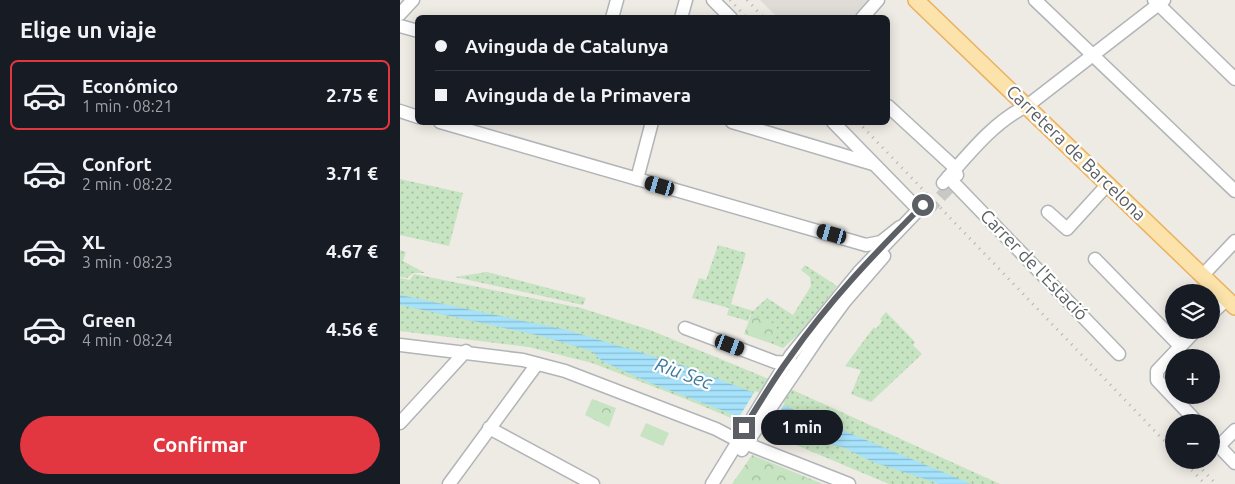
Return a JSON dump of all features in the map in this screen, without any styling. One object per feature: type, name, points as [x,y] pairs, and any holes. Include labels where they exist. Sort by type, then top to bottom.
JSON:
[{"type":"main road","name":"Carretera de Barcelona","points":[[916,0],[1020,104],[1039,118],[1231,303]]},
{"type":"street","points":[[400,14],[413,0]]},
{"type":"street","points":[[613,15],[617,0]]},
{"type":"street","points":[[682,15],[686,0]]},
{"type":"street","points":[[713,0],[728,15]]},
{"type":"street","points":[[865,15],[878,0]]},
{"type":"street","points":[[952,176],[1020,104],[1094,54],[1159,1],[1235,79]]},
{"type":"street","points":[[1041,2],[1235,191]]},
{"type":"street","points":[[400,26],[415,30]]},
{"type":"street","name":"Carrer de l'Estació","points":[[890,108],[1119,354]]},
{"type":"street","points":[[952,176],[1014,120],[1021,116],[1039,118]]},
{"type":"street","points":[[450,125],[873,245],[881,242],[923,208]]},
{"type":"street","points":[[637,179],[651,125]]},
{"type":"street","points":[[742,125],[873,164]]},
{"type":"street","points":[[836,125],[873,164],[923,208]]},
{"type":"street","points":[[1048,212],[1067,228],[1108,184]]},
{"type":"street","points":[[721,484],[750,430],[786,372],[837,305],[872,268],[923,208]]},
{"type":"street","points":[[872,268],[880,248],[900,226]]},
{"type":"street","points":[[1202,276],[1235,241]]},
{"type":"street","points":[[861,242],[867,252],[872,268]]},
{"type":"street","points":[[1095,259],[1180,346]]},
{"type":"street","points":[[1220,309],[1231,303]]},
{"type":"street","points":[[685,328],[786,372]]},
{"type":"street","points":[[1187,339],[1157,371],[1156,375],[1157,380],[1189,414]]},
{"type":"street","points":[[400,345],[466,351],[565,371],[729,435],[743,445],[848,484]]},
{"type":"street","points":[[400,423],[466,351]]},
{"type":"street","points":[[449,484],[536,364]]},
{"type":"street","points":[[489,428],[592,484]]},
{"type":"street","points":[[1220,439],[1235,430]]},
{"type":"street","points":[[712,484],[743,445]]},
{"type":"street","points":[[1220,447],[1235,463]]},
{"type":"shaded area","points":[[760,0],[871,0],[858,15],[775,15]]},
{"type":"green space","points":[[400,179],[463,193],[449,246],[400,235]]},
{"type":"green space","points":[[718,245],[746,253],[731,304],[753,311],[767,298],[793,315],[811,286],[810,277],[801,270],[805,265],[837,286],[802,331],[783,348],[770,343],[777,325],[750,315],[748,321],[727,315],[729,308],[692,298],[699,278],[706,280]]},
{"type":"green space","points":[[400,250],[406,252],[403,261],[425,273],[413,273],[407,278],[400,277]]},
{"type":"green space","points":[[487,272],[586,298],[583,305],[455,277]]},
{"type":"green space","points":[[414,274],[581,308],[650,330],[764,377],[1000,484],[889,484],[693,402],[592,363],[529,347],[400,331],[400,278],[410,280]]},
{"type":"green space","points":[[886,312],[915,342],[913,345],[922,354],[871,402],[851,394],[861,370],[845,366],[874,327],[876,329],[882,321],[880,319]]},
{"type":"green space","points":[[751,315],[777,325],[770,343],[744,334]]},
{"type":"green space","points":[[592,399],[616,408],[609,427],[585,415]]},
{"type":"green space","points":[[646,423],[669,433],[663,446],[640,436]]},
{"type":"green space","points":[[752,455],[823,484],[732,484]]},
{"type":"water","name":"Riu Sec","points":[[400,295],[567,330],[681,365],[752,392],[971,484],[940,484],[873,462],[845,448],[774,430],[648,382],[602,361],[592,351],[541,336],[400,305]]},
{"type":"pier","points":[[755,391],[785,403],[768,431],[738,419]]},
{"type":"tunnel","points":[[928,210],[949,188]]},
{"type":"railway","points":[[730,0],[744,15]]},
{"type":"railway","points":[[747,0],[761,15]]},
{"type":"railway","points":[[861,125],[1165,442]]},
{"type":"railway","points":[[1191,469],[1205,484]]},
{"type":"railway","points":[[1202,469],[1216,484]]},
{"type":"route","points":[[744,428],[781,369],[830,305],[900,226],[923,205]]}]
